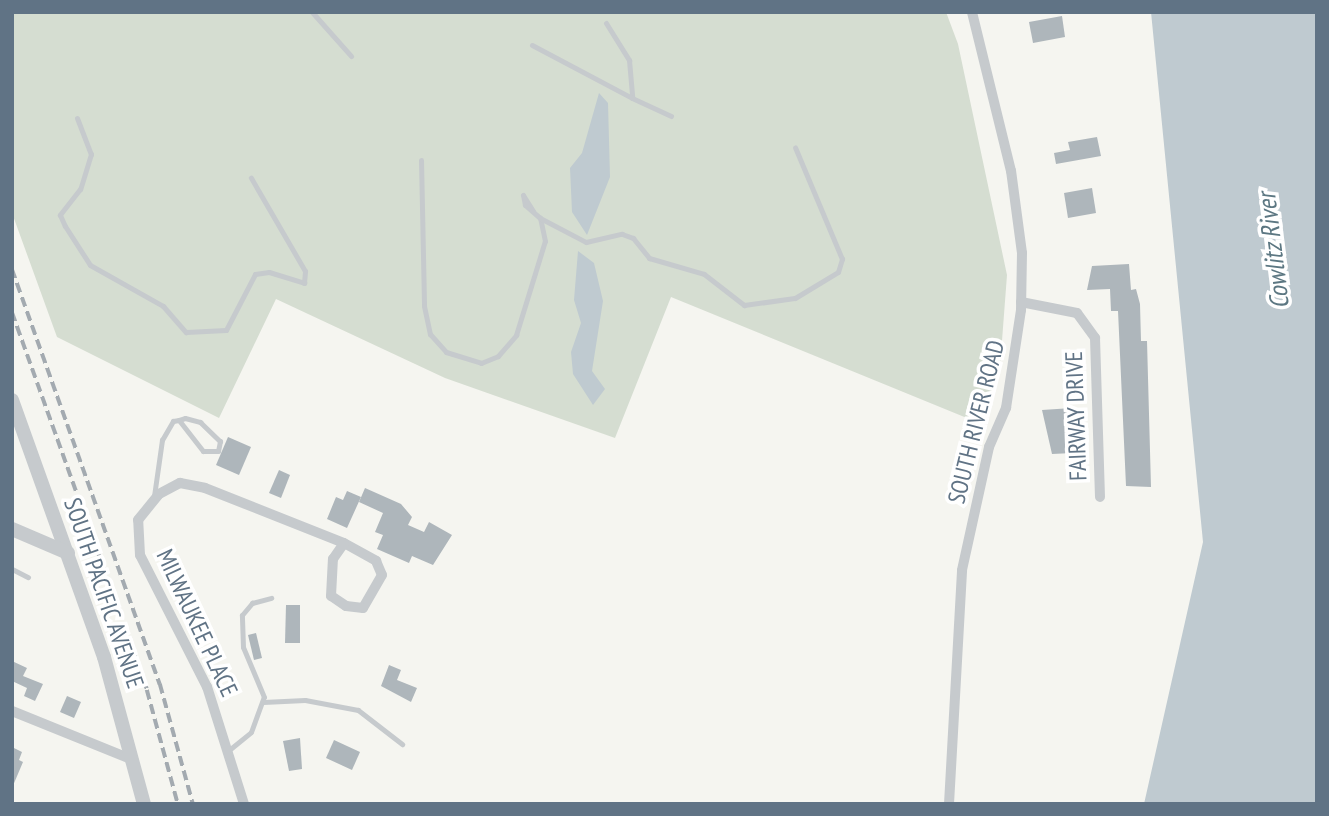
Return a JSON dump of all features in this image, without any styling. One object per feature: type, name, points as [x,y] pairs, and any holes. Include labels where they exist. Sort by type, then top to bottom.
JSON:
[{"type":"street","name":"SOUTH RIVER ROAD","points":[[949,804],[962,570],[989,447],[1014,371],[1021,302],[1022,253],[1011,171],[972,12]]},
{"type":"street","name":"FAIRWAY DRIVE","points":[[1021,302],[1077,313],[1095,338],[1100,497]]},
{"type":"street","name":"SOUTH PACIFIC AVENUE","points":[[12,400],[68,553],[133,760],[144,804]]},
{"type":"street","points":[[152,502],[180,483],[205,488],[344,543],[376,561],[382,575],[362,608],[346,606],[331,596],[333,559],[344,543]]},
{"type":"street","name":"MILWAUKEE PLACE","points":[[152,502],[138,520],[140,555],[207,687],[244,804]]},
{"type":"street","points":[[13,531],[68,553]]},
{"type":"street","points":[[12,711],[133,760]]},
{"type":"lane","points":[[312,12],[351,56]]},
{"type":"lane","points":[[606,23],[629,60],[632,98]]},
{"type":"lane","points":[[532,45],[671,116]]},
{"type":"lane","points":[[77,118],[91,155],[80,189],[60,215],[65,226],[90,265],[163,306],[186,332],[226,330],[255,274],[269,272],[304,283],[305,271],[251,178]]},
{"type":"lane","points":[[533,211],[540,218],[586,242],[622,234],[634,237],[649,258],[704,274],[744,304],[795,298],[838,272],[842,259],[795,147]]},
{"type":"lane","points":[[421,160],[424,306],[430,334],[446,352],[481,363],[498,356],[516,335],[543,250],[540,218]]},
{"type":"lane","points":[[152,502],[166,427],[179,420],[200,422],[215,433],[218,451],[203,451],[179,420]]},
{"type":"lane","points":[[12,569],[28,577]]},
{"type":"lane","points":[[229,750],[251,732],[263,702],[240,630],[252,603],[271,598]]},
{"type":"lane","points":[[263,702],[305,700],[358,710],[402,744]]},
{"type":"shaded area","points":[[12,12],[946,12],[958,44],[1007,275],[1000,367],[984,425],[671,297],[615,438],[445,378],[276,299],[219,418],[57,337],[12,213]]},
{"type":"water","name":"Cowlitz River","points":[[1151,12],[1317,12],[1317,804],[1144,804],[1203,542]]},
{"type":"water","points":[[599,93],[608,103],[610,177],[587,235],[572,212],[570,168],[582,153]]},
{"type":"water","points":[[578,251],[594,263],[603,301],[592,371],[605,389],[593,405],[573,374],[571,352],[581,323],[574,300]]},
{"type":"building","points":[[1062,16],[1065,37],[1033,43],[1029,22]]},
{"type":"building","points":[[1097,137],[1101,156],[1056,164],[1054,153],[1070,150],[1068,142]]},
{"type":"building","points":[[1092,188],[1096,213],[1068,218],[1064,193]]},
{"type":"building","points":[[1129,264],[1131,290],[1136,289],[1140,304],[1141,341],[1147,341],[1151,487],[1126,486],[1118,311],[1111,311],[1110,289],[1087,290],[1092,266]]},
{"type":"building","points":[[1072,408],[1073,453],[1052,454],[1042,410]]},
{"type":"building","points":[[228,437],[251,447],[239,475],[216,465]]},
{"type":"building","points":[[279,470],[290,475],[281,498],[269,493]]},
{"type":"building","points":[[365,488],[401,504],[412,517],[408,525],[424,532],[429,522],[452,535],[433,565],[412,556],[409,563],[377,549],[383,535],[375,532],[383,513],[359,502]]},
{"type":"building","points":[[347,491],[361,497],[347,528],[327,519],[336,497],[343,500]]},
{"type":"building","points":[[286,605],[300,605],[300,643],[285,643]]},
{"type":"building","points":[[256,633],[262,658],[254,660],[248,635]]},
{"type":"building","points":[[12,661],[27,668],[23,676],[43,684],[35,701],[24,696],[27,688],[12,681]]},
{"type":"building","points":[[389,665],[401,670],[397,680],[417,688],[411,702],[381,686]]},
{"type":"building","points":[[67,696],[81,702],[74,718],[60,712]]},
{"type":"building","points":[[300,738],[302,769],[289,771],[283,741]]},
{"type":"building","points":[[334,740],[360,752],[352,770],[326,758]]},
{"type":"building","points":[[12,747],[22,752],[19,760],[23,762],[12,788]]},
{"type":"railway","points":[[12,269],[160,684],[193,804]]},
{"type":"railway","points":[[12,312],[147,690],[178,804]]}]
